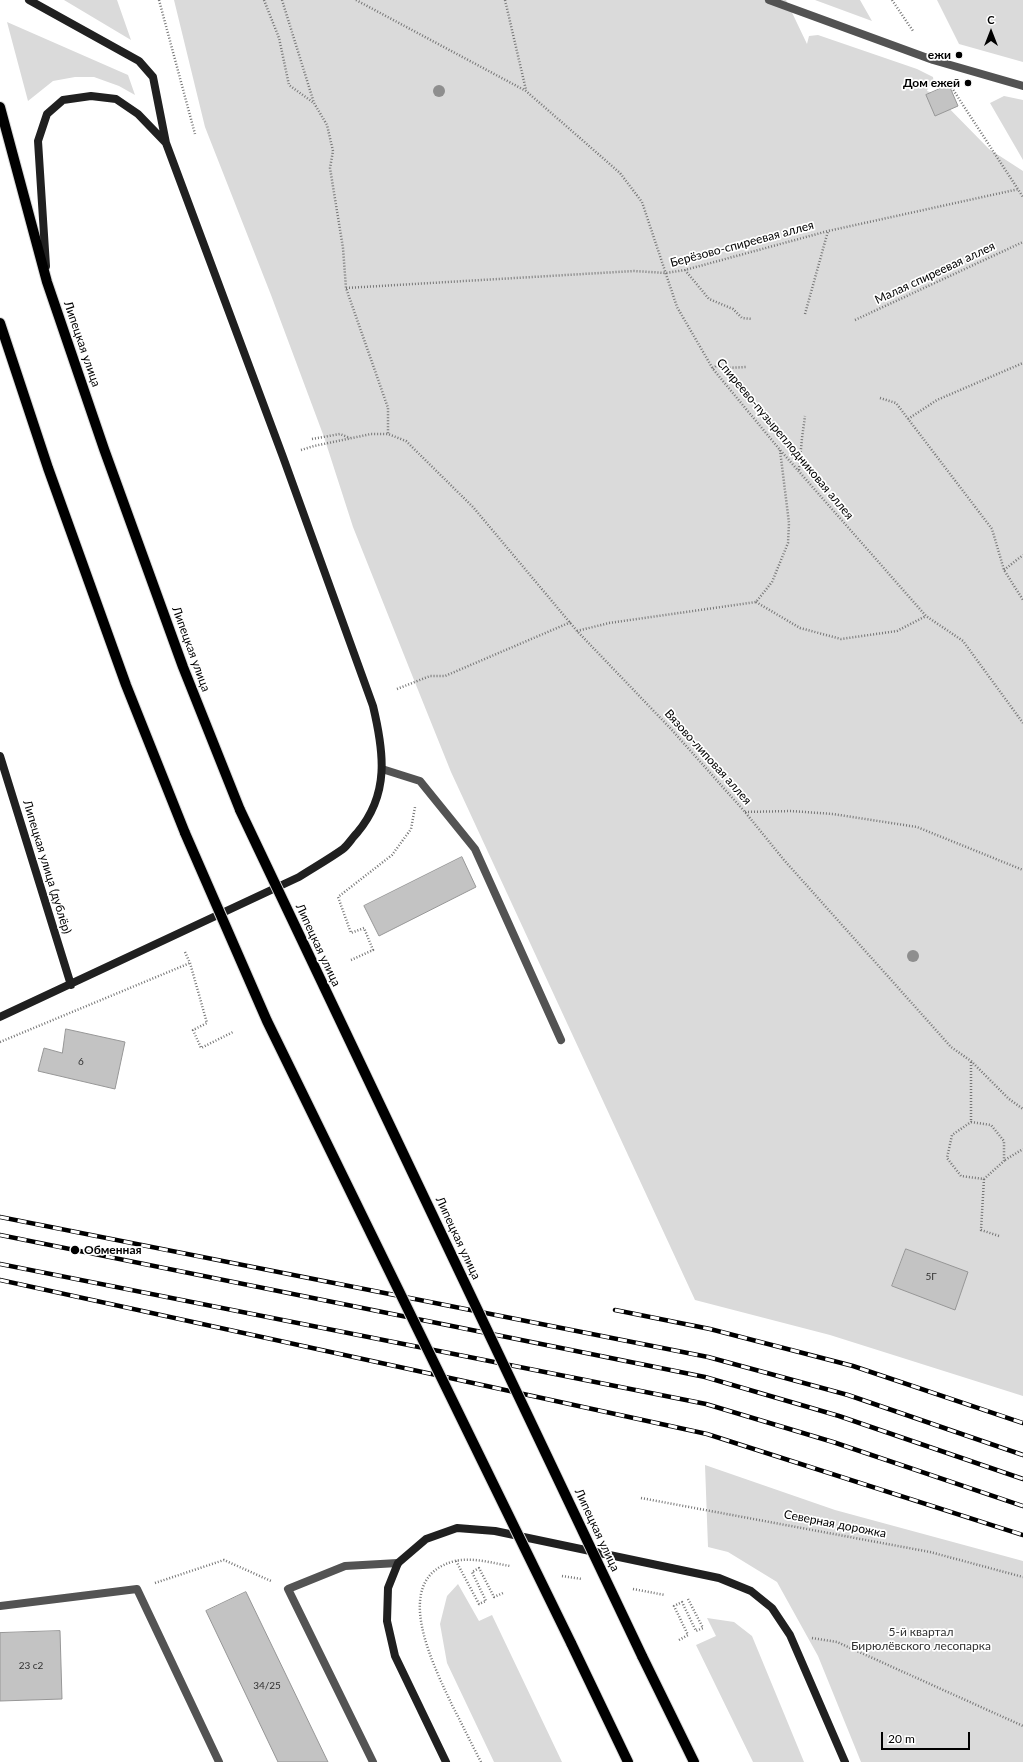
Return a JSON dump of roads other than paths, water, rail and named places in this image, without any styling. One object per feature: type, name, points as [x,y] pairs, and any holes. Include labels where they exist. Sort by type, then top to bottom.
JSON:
[{"type":"main road","name":"Липецкая улица","points":[[0,107],[47,282],[104,449],[183,667],[240,810],[642,1656],[694,1762]]},
{"type":"main road","points":[[0,323],[48,468],[126,684],[185,833],[267,1021],[628,1762]]},
{"type":"street","points":[[0,1017],[299,877],[344,848],[366,823],[377,799],[382,769],[381,740],[372,706],[283,457],[166,143],[153,77],[138,61],[29,0]]},
{"type":"street","points":[[47,282],[38,140],[47,114],[63,100],[91,96],[116,99],[138,114],[166,143]]},
{"type":"street","name":"Липецкая улица (дублёр)","points":[[0,756],[71,985]]},
{"type":"street","points":[[446,1762],[395,1656],[387,1621],[388,1588],[398,1563],[426,1539],[457,1528],[495,1531],[719,1578],[751,1591],[772,1608],[790,1635],[845,1762]]},
{"type":"lane","points":[[769,0],[933,60],[1023,86]]},
{"type":"lane","points":[[382,769],[420,781],[475,850],[561,1040]]},
{"type":"lane","points":[[373,1762],[288,1589],[345,1566],[398,1563]]},
{"type":"lane","points":[[0,1606],[137,1589],[220,1762]]},
{"type":"railway","points":[[0,1217],[708,1357],[848,1395],[1023,1455]]},
{"type":"railway","points":[[0,1235],[705,1377],[839,1416],[1023,1479]]},
{"type":"railway","points":[[0,1264],[706,1404],[833,1442],[1023,1506]]},
{"type":"railway","points":[[0,1280],[707,1434],[1023,1535]]},
{"type":"railway","points":[[615,1310],[710,1329],[853,1366],[1023,1423]]},
{"type":"place","name":"ежи","points":[[959,55]]},
{"type":"place","name":"Дом ежей","points":[[968,83]]},
{"type":"place","name":"Обменная","points":[[75,1250]]},
{"type":"park label","name":"5-й квартал Бирюлёвского лесопарка","points":[[921,1639]]}]
